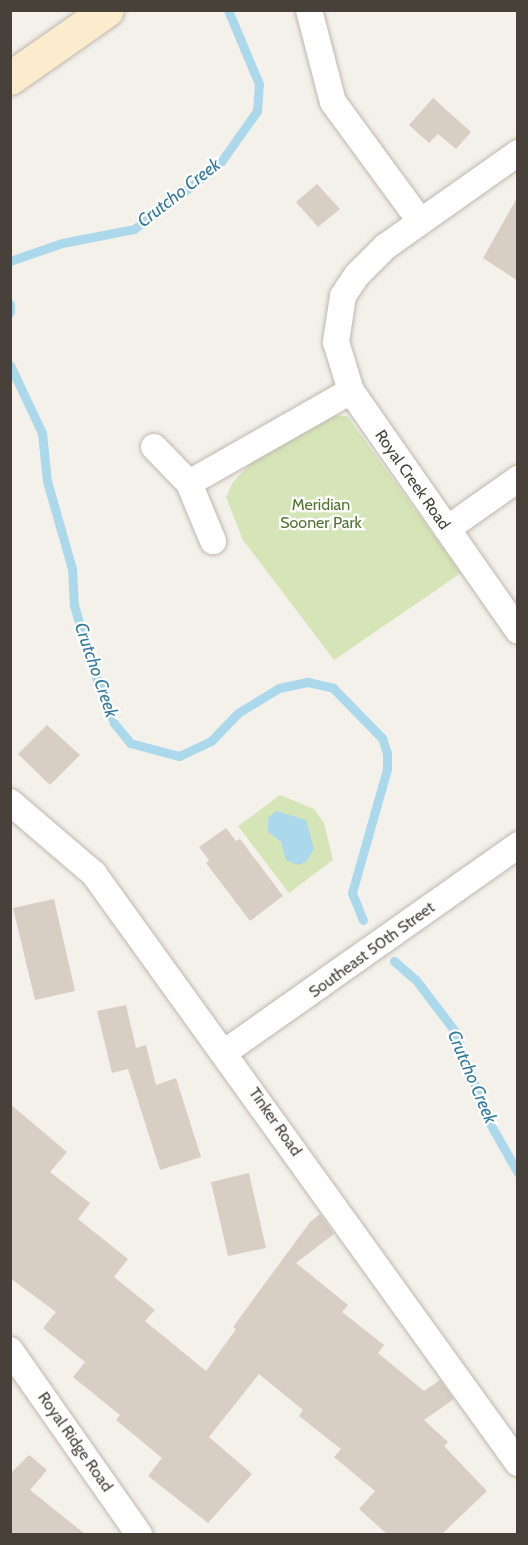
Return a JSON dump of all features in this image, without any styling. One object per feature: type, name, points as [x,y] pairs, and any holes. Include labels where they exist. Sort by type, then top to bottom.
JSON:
[{"type":"street","points":[[10,78],[107,10]]},
{"type":"street","points":[[309,10],[333,102],[420,221],[518,153]]},
{"type":"street","name":"Royal Creek Road","points":[[420,221],[357,275],[343,296],[337,318],[336,342],[351,391],[518,630]]},
{"type":"street","points":[[189,483],[351,391]]},
{"type":"street","points":[[154,447],[189,483],[213,540]]},
{"type":"street","points":[[447,529],[518,479]]},
{"type":"street","name":"Tinker Road","points":[[16,819],[94,874],[225,1052],[518,1463]]},
{"type":"street","name":"Southeast 50th Street","points":[[225,1052],[518,845]]},
{"type":"street","name":"Royal Ridge Road","points":[[10,1350],[139,1534]]},
{"type":"green space","name":"Meridian Sooner Park","points":[[335,416],[347,416],[461,573],[334,660],[243,540],[226,497],[233,482],[257,457]]},
{"type":"green space","points":[[280,795],[314,809],[324,823],[333,860],[289,893],[238,826]]},
{"type":"water","points":[[276,811],[306,820],[314,849],[306,862],[298,865],[286,860],[281,842],[268,832],[268,818]]},
{"type":"building","points":[[433,98],[471,132],[456,149],[438,134],[429,143],[409,125]]},
{"type":"building","points":[[317,184],[340,209],[318,227],[296,202]]},
{"type":"building","points":[[518,196],[518,281],[483,258]]},
{"type":"building","points":[[47,725],[80,755],[50,785],[18,754]]},
{"type":"building","points":[[226,828],[236,841],[240,839],[283,896],[250,921],[206,863],[209,860],[199,847]]},
{"type":"building","points":[[54,899],[75,991],[35,1000],[13,908]]},
{"type":"building","points":[[126,1005],[136,1048],[146,1045],[156,1085],[176,1078],[201,1157],[160,1170],[128,1069],[112,1073],[97,1011]]},
{"type":"building","points":[[10,1104],[67,1152],[50,1172],[90,1203],[78,1219],[128,1259],[114,1277],[155,1310],[145,1321],[206,1371],[236,1329],[233,1327],[310,1222],[320,1214],[334,1234],[296,1263],[348,1305],[342,1312],[384,1345],[378,1353],[424,1391],[440,1380],[454,1399],[424,1420],[448,1442],[444,1446],[487,1491],[442,1534],[387,1534],[359,1509],[375,1491],[334,1457],[341,1449],[299,1416],[303,1410],[259,1374],[209,1437],[252,1474],[208,1523],[148,1476],[162,1458],[116,1420],[120,1415],[73,1377],[85,1362],[43,1328],[56,1312],[10,1278]]},
{"type":"building","points":[[249,1173],[266,1248],[228,1256],[211,1182]]},
{"type":"building","points":[[29,1455],[47,1470],[30,1490],[85,1534],[10,1534],[10,1474]]},
{"type":"waterway","name":"Crutcho Creek","points":[[10,261],[62,243],[134,229],[218,166],[257,111],[259,84],[228,10]]},
{"type":"waterway","name":"Crutcho Creek","points":[[10,304],[10,312]]},
{"type":"waterway","name":"Crutcho Creek","points":[[10,365],[42,433],[47,481],[72,569],[74,605],[91,664],[114,723],[130,743],[179,756],[211,741],[238,713],[279,688],[308,682],[333,688],[382,738],[387,753],[387,769],[352,893],[363,920]]},
{"type":"waterway","name":"Crutcho Creek","points":[[394,961],[416,980],[454,1030],[488,1120],[518,1173]]}]
